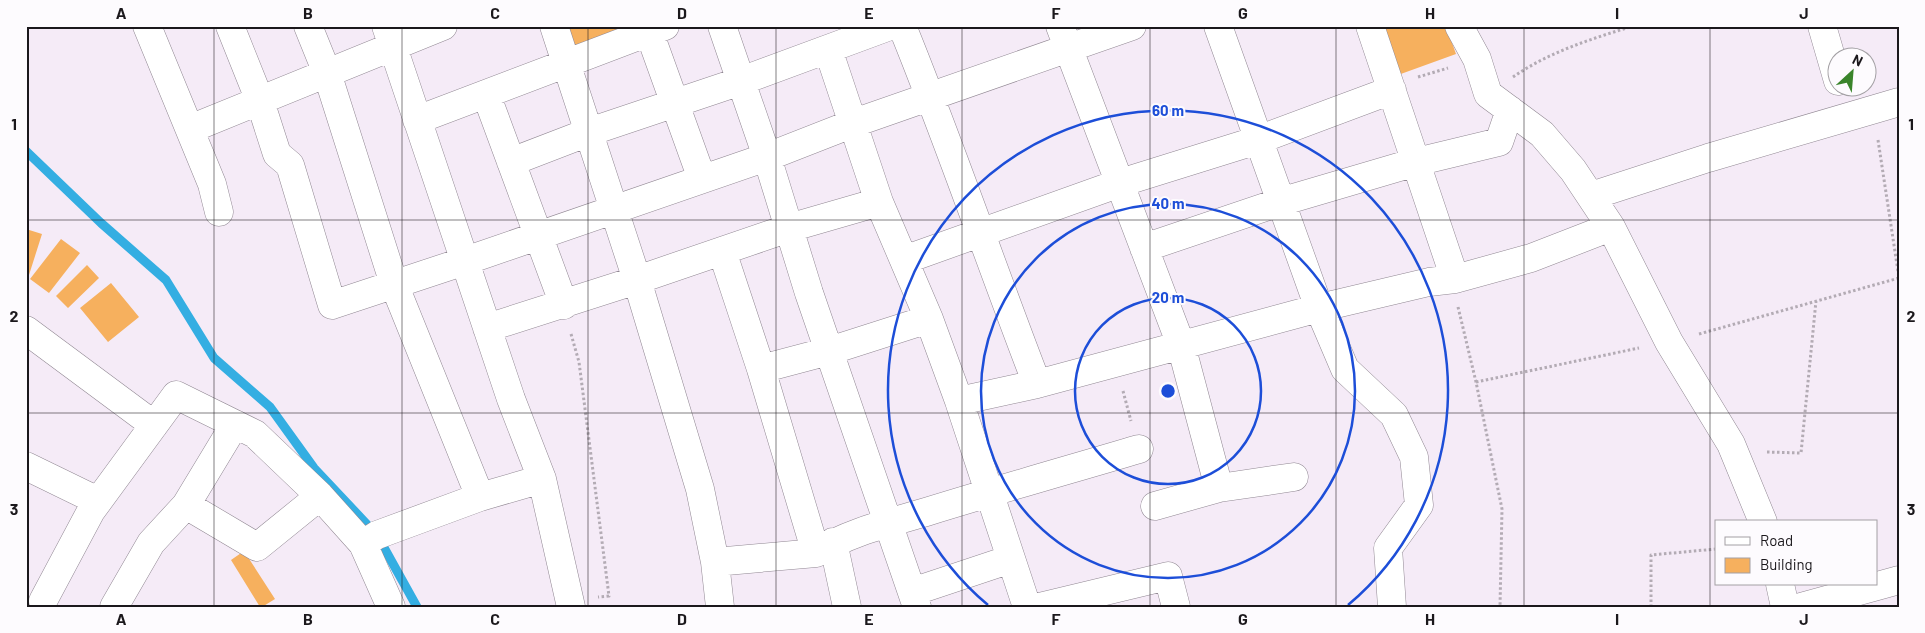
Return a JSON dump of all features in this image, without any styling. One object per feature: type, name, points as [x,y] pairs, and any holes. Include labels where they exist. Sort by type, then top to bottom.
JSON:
[{"type":"street","points":[[146,26],[212,184],[219,212]]},
{"type":"street","points":[[230,26],[260,101],[277,154],[290,165],[332,305],[767,157],[854,123],[931,97],[1065,37],[1132,26]]},
{"type":"street","points":[[308,26],[327,73],[394,284],[480,497]]},
{"type":"street","points":[[190,129],[327,73],[390,36],[443,26]]},
{"type":"street","points":[[554,26],[638,280],[700,490],[715,562],[720,607]]},
{"type":"street","points":[[722,26],[767,157],[828,351],[914,600],[1011,559]]},
{"type":"street","points":[[511,162],[589,132],[741,81],[890,26]]},
{"type":"street","points":[[902,26],[931,97],[1036,384]]},
{"type":"street","points":[[1218,26],[1280,202],[1319,308],[1344,369],[1394,415],[1414,457],[1419,504],[1388,548],[1392,607]]},
{"type":"street","points":[[1370,26],[1455,279]]},
{"type":"street","points":[[1460,26],[1477,59],[1488,94],[1542,134],[1573,170],[1611,227],[1669,342],[1733,450],[1762,520]]},
{"type":"street","points":[[1822,26],[1828,48]]},
{"type":"street","points":[[418,120],[654,28],[675,103],[702,179]]},
{"type":"street","points":[[390,36],[511,399],[542,479],[571,604]]},
{"type":"street","points":[[1065,37],[1181,345],[1219,488]]},
{"type":"street","points":[[828,49],[879,202],[929,319],[959,401],[1027,607]]},
{"type":"street","points":[[904,260],[1120,183],[1258,140],[1391,88]]},
{"type":"street","points":[[486,94],[564,305]]},
{"type":"street","points":[[1848,98],[1860,112]]},
{"type":"street","points":[[1591,196],[1708,158],[1899,102]]},
{"type":"street","points":[[1144,248],[1280,202],[1416,162],[1499,142],[1510,110]]},
{"type":"street","points":[[487,328],[564,305],[789,228],[879,202]]},
{"type":"street","points":[[959,401],[1036,384],[1319,308],[1429,282],[1455,279],[1531,258],[1611,227]]},
{"type":"street","points":[[722,251],[761,370],[847,607]]},
{"type":"street","points":[[761,370],[929,319]]},
{"type":"street","points":[[26,330],[154,425]]},
{"type":"street","points":[[36,596],[91,511],[176,395],[255,434],[320,496],[364,544],[391,607]]},
{"type":"street","points":[[114,607],[151,543],[186,505],[236,424]]},
{"type":"street","points":[[715,562],[825,548],[888,524],[989,492],[1139,450]]},
{"type":"street","points":[[26,466],[98,501]]},
{"type":"street","points":[[1155,506],[1219,488],[1294,477]]},
{"type":"street","points":[[364,544],[377,535],[480,497],[542,479]]},
{"type":"street","points":[[186,505],[257,547],[320,496]]},
{"type":"street","points":[[1040,607],[1168,576],[1176,607]]},
{"type":"street","points":[[1878,586],[1899,580]]},
{"type":"street","points":[[1780,586],[1785,607]]},
{"type":"street","points":[[1801,607],[1877,586]]},
{"type":"path","points":[[1488,94],[1532,63],[1590,39],[1633,26]]},
{"type":"path","points":[[1391,88],[1477,59]]},
{"type":"path","points":[[1476,382],[1669,342],[1899,278],[1860,112]]},
{"type":"path","points":[[1455,279],[1453,289],[1476,382],[1502,509],[1500,607]]},
{"type":"path","points":[[1733,450],[1801,453],[1816,301]]},
{"type":"path","points":[[564,305],[579,362],[609,596],[571,604]]},
{"type":"path","points":[[1651,607],[1651,555],[1715,549]]},
{"type":"building","points":[[567,26],[636,26],[575,48]]},
{"type":"building","points":[[1380,26],[1446,26],[1456,54],[1398,75]]},
{"type":"building","points":[[26,229],[42,234],[29,275],[26,275]]},
{"type":"building","points":[[61,239],[80,253],[49,293],[30,279]]},
{"type":"building","points":[[87,265],[99,278],[68,308],[56,296]]},
{"type":"building","points":[[111,283],[139,317],[108,342],[80,308]]},
{"type":"building","points":[[244,551],[275,599],[262,607],[260,607],[231,560]]},
{"type":"waterway","points":[[26,151],[101,223],[166,280],[214,358],[270,407],[314,468],[377,535],[417,607]]}]
